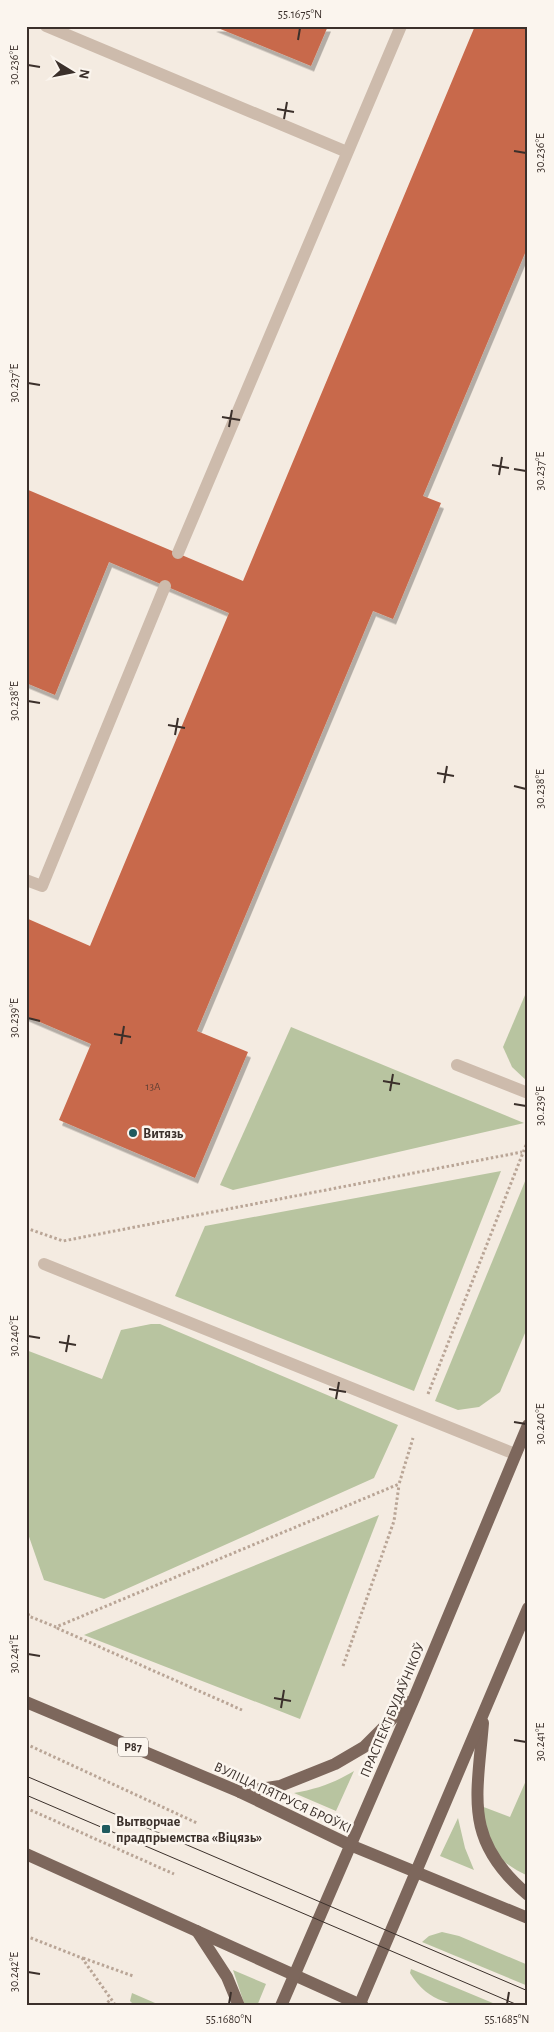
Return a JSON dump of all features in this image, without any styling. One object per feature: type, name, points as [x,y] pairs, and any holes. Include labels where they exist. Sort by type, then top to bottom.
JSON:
[{"type":"main road","name":"ПРАСПЕКТ БУДАЎНІКОЎ","points":[[281,2006],[415,1696],[528,1425]]},
{"type":"main road","points":[[26,1854],[361,2005],[415,1872],[528,1608]]},
{"type":"main road","points":[[240,1792],[280,1786],[321,1770],[357,1752],[415,1696]]},
{"type":"main road","name":"ВУЛІЦА ПЯТРУСЯ БРОЎКІ","points":[[26,1702],[240,1792],[350,1845],[528,1918]]},
{"type":"main road","points":[[484,1710],[476,1806],[486,1847],[497,1864],[528,1895]]},
{"type":"main road","points":[[198,1931],[227,1977],[239,2006]]},
{"type":"lane","points":[[46,26],[347,152]]},
{"type":"lane","points":[[178,553],[400,26]]},
{"type":"lane","points":[[26,880],[42,886],[165,586]]},
{"type":"lane","points":[[457,1065],[528,1094]]},
{"type":"lane","points":[[44,1264],[515,1454]]},
{"type":"path","points":[[343,1666],[394,1521],[399,1484],[419,1416],[528,1140]]},
{"type":"path","points":[[26,1228],[63,1241],[523,1152]]},
{"type":"path","points":[[56,1627],[399,1484]]},
{"type":"path","points":[[26,1609],[27,1616],[56,1627],[242,1710]]},
{"type":"path","points":[[26,1744],[196,1823]]},
{"type":"path","points":[[26,1808],[174,1874]]},
{"type":"path","points":[[26,1936],[133,1976]]},
{"type":"path","points":[[82,1958],[116,2006]]},
{"type":"path","points":[[104,2006],[110,2000]]},
{"type":"green space","points":[[528,988],[528,1082],[512,1067],[503,1047]]},
{"type":"green space","points":[[291,1027],[524,1123],[233,1190],[220,1185]]},
{"type":"green space","points":[[501,1171],[414,1391],[175,1296],[205,1226]]},
{"type":"green space","points":[[528,1174],[528,1326],[500,1392],[479,1407],[458,1410],[435,1401]]},
{"type":"green space","points":[[160,1324],[398,1425],[374,1478],[104,1599],[44,1580],[26,1528],[26,1350],[102,1379],[121,1330]]},
{"type":"green space","points":[[379,1515],[300,1719],[84,1635]]},
{"type":"green space","points":[[354,1771],[336,1811],[294,1793],[325,1785]]},
{"type":"green space","points":[[528,1776],[528,1876],[506,1863],[493,1849],[486,1831],[481,1806],[510,1817]]},
{"type":"green space","points":[[458,1818],[465,1848],[474,1870],[440,1856]]},
{"type":"green space","points":[[442,1932],[459,1936],[528,1965],[528,1986],[422,1942],[429,1936]]},
{"type":"green space","points":[[411,1969],[500,2006],[461,2005],[438,1999],[419,1985],[410,1973]]},
{"type":"green space","points":[[233,1970],[266,1984],[257,2006],[245,2006]]},
{"type":"green space","points":[[132,1993],[162,2006],[135,2006],[130,2001]]},
{"type":"building","points":[[213,26],[328,26],[311,66]]},
{"type":"building","points":[[475,26],[528,26],[528,246],[423,496],[441,503],[393,619],[373,611],[197,1031],[248,1052],[195,1178],[59,1120],[91,1044],[26,1016],[26,918],[90,946],[229,613],[109,562],[55,695],[26,683],[26,489],[243,581]]},
{"type":"tram line","points":[[26,1776],[528,1991]]},
{"type":"tram line","points":[[26,1795],[520,2006]]},
{"type":"place","name":"Витязь","points":[[133,1133]]},
{"type":"place","name":"Вытворчае прадпрыемства «Віцязь»","points":[[106,1829]]}]
